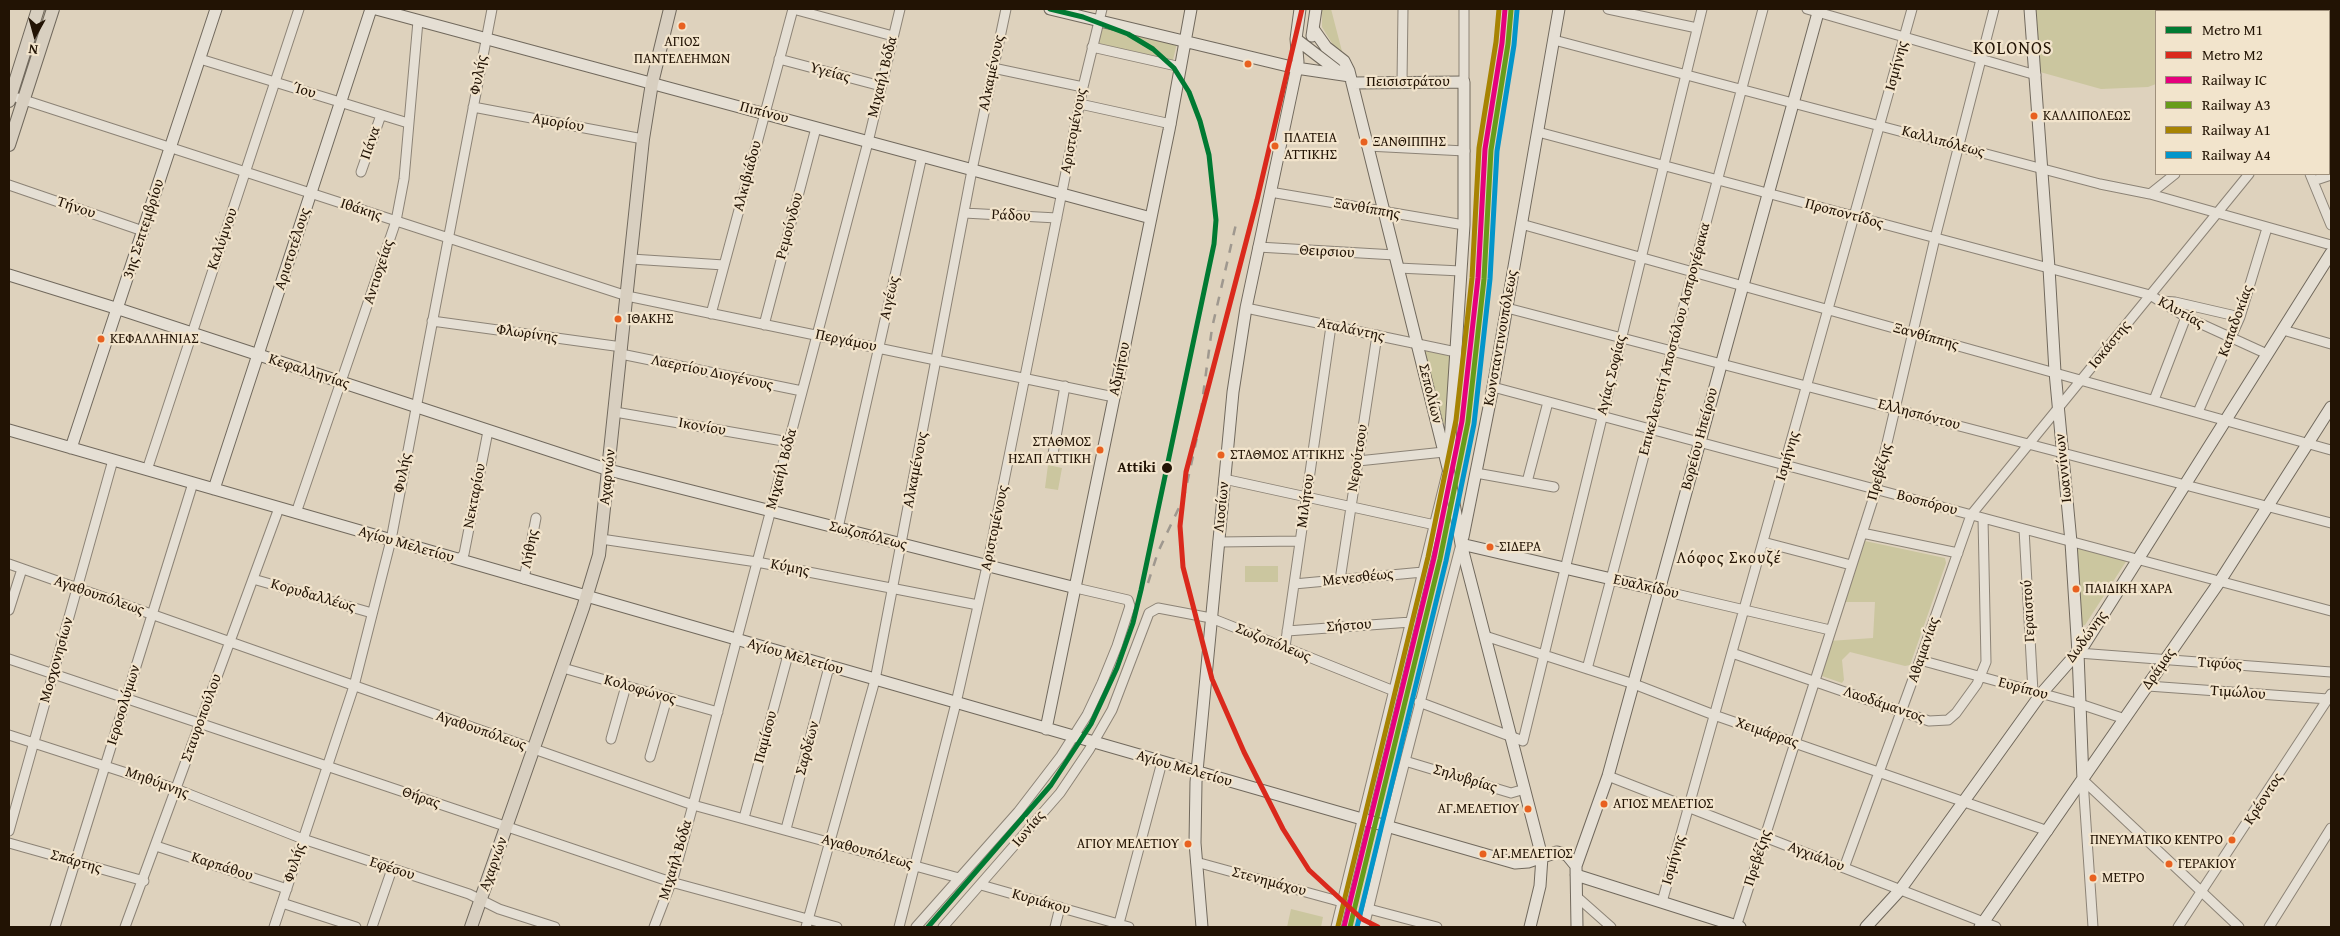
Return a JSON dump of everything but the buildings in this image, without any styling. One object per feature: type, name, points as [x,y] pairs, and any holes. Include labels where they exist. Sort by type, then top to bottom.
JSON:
[{"type":"main road","points":[[9,97],[38,9]]},
{"type":"main road","points":[[9,145],[53,9]]},
{"type":"main road","name":"Αχαρνών","points":[[471,927],[563,668],[597,562],[609,470],[643,139],[652,83],[670,9]]},
{"type":"street","name":"3ης Σεπτεμβρίου","points":[[71,448],[216,9]]},
{"type":"street","name":"Καλύμνου","points":[[147,470],[299,9]]},
{"type":"street","name":"Αριστοτέλους","points":[[214,489],[371,9]]},
{"type":"street","name":"Πιπίνου","points":[[376,9],[1151,218]]},
{"type":"street","name":"Φυλής","points":[[274,927],[354,686],[391,540],[492,9]]},
{"type":"street","points":[[793,9],[893,36]]},
{"type":"street","name":"Αλκιβιάδου","points":[[711,314],[793,9]]},
{"type":"street","name":"Μιχαήλ Βόδα","points":[[654,927],[671,882],[718,712],[868,142],[900,9]]},
{"type":"street","name":"Αλκαμένους","points":[[807,923],[875,680],[894,589],[972,170],[1006,9]]},
{"type":"street","name":"Πεισιστράτου","points":[[1050,9],[1348,78],[1402,82],[1464,82]]},
{"type":"street","name":"Αριστομένους","points":[[899,927],[956,703],[987,566],[1083,87],[1102,9]]},
{"type":"street","name":"Αδμήτου","points":[[1046,729],[1171,124],[1191,9]]},
{"type":"street","name":"Λιοσίων","points":[[1202,927],[1196,862],[1196,772],[1233,392],[1246,308],[1297,65],[1296,39],[1300,9]]},
{"type":"street","name":"Λιοσίων","points":[[1297,65],[1308,46],[1314,30],[1316,9]]},
{"type":"street","points":[[1402,82],[1403,9]]},
{"type":"street","points":[[1336,927],[1364,820],[1448,468],[1464,226],[1464,9]]},
{"type":"street","name":"Κωνσταντινουπόλεως","points":[[1364,927],[1461,544],[1493,387],[1559,9]]},
{"type":"street","points":[[1608,9],[1697,28]]},
{"type":"street","name":"Αγίας Σοφίας","points":[[1511,737],[1523,741],[1702,9]]},
{"type":"street","name":"Επικελευστή Αποστόλου Ασπρογέρακα","points":[[1587,669],[1763,9]]},
{"type":"street","name":"Ισμήνης","points":[[1662,902],[1912,9]]},
{"type":"street","name":"Πρεβέζης","points":[[1737,927],[1876,490],[1935,238],[1994,9]]},
{"type":"street","name":"Ιωαννίνων","points":[[2030,9],[2055,372],[2071,542],[2083,780],[2093,927]]},
{"type":"street","points":[[1815,10],[2036,75]]},
{"type":"street","name":"Βορείου Ηπείρου","points":[[1577,927],[1576,871],[1608,776],[1634,684],[1768,193],[1815,10]]},
{"type":"street","name":"Αντιοχείας","points":[[296,513],[396,221],[404,179],[418,21]]},
{"type":"street","name":"Σεπολίων","points":[[1314,30],[1326,47],[1344,61],[1448,468],[1461,544],[1542,857],[1540,886],[1530,927]]},
{"type":"street","points":[[1296,39],[1308,46],[1348,78]]},
{"type":"street","name":"Καλλιπόλεως","points":[[1554,40],[2042,168],[2150,194],[2331,245]]},
{"type":"street","points":[[1092,47],[1181,67]]},
{"type":"street","name":"Ίου","points":[[200,59],[408,124]]},
{"type":"street","name":"Υγείας","points":[[779,59],[881,86]]},
{"type":"street","points":[[993,68],[1083,87]]},
{"type":"street","name":"Ιθάκης","points":[[9,97],[627,296]]},
{"type":"street","points":[[1080,104],[1171,124]]},
{"type":"street","name":"Αμορίου","points":[[473,108],[643,139]]},
{"type":"street","name":"Πάνα","points":[[361,172],[381,115]]},
{"type":"street","name":"Ρεμούνδου","points":[[764,325],[816,128]]},
{"type":"street","name":"Προποντίδος","points":[[1538,132],[2150,295]]},
{"type":"street","points":[[1367,146],[1464,151]]},
{"type":"street","name":"Αιγέως","points":[[838,528],[922,156]]},
{"type":"street","points":[[2150,194],[2174,175]]},
{"type":"street","name":"Ιοκάστης","points":[[1971,515],[2248,175]]},
{"type":"street","points":[[2331,175],[2312,178],[2331,225]]},
{"type":"street","name":"Τήνου","points":[[9,186],[143,231]]},
{"type":"street","name":"Ξανθίππης","points":[[1270,192],[1464,226]]},
{"type":"street","name":"Ράδου","points":[[964,213],[1057,218]]},
{"type":"street","name":"Ξανθίππης","points":[[1522,224],[2331,450]]},
{"type":"street","name":"Καπαδοκίας","points":[[2198,412],[2240,317],[2267,228]]},
{"type":"street","name":"Θειρσιου","points":[[1258,247],[1395,255]]},
{"type":"street","name":"Δωδώνης","points":[[1866,927],[1900,890],[1964,802],[2037,693],[2078,652],[2139,560],[2331,253]]},
{"type":"street","points":[[631,259],[724,265]]},
{"type":"street","points":[[1398,268],[1461,271]]},
{"type":"street","name":"Κεφαλληνίας","points":[[9,275],[609,470]]},
{"type":"street","name":"Κλυτίας","points":[[2150,295],[2186,317],[2267,354]]},
{"type":"street","name":"Περγάμου","points":[[627,296],[1114,396]]},
{"type":"street","points":[[2158,301],[2175,302],[2240,317]]},
{"type":"street","name":"Αταλάντης","points":[[1246,308],[1456,352]]},
{"type":"street","name":"Ελλησπόντου","points":[[1507,308],[2331,523]]},
{"type":"street","points":[[2154,400],[2186,317]]},
{"type":"street","name":"Φλωρίνης","points":[[432,321],[621,350]]},
{"type":"street","name":"Μιλήτου","points":[[1285,647],[1331,326]]},
{"type":"street","points":[[2283,330],[2331,344]]},
{"type":"street","name":"Νερούτσου","points":[[1340,580],[1377,335]]},
{"type":"street","name":"Λαερτίου Διογένους","points":[[621,350],[802,392]]},
{"type":"street","points":[[1053,454],[1065,386]]},
{"type":"street","name":"Βοσπόρου","points":[[1493,387],[2331,611]]},
{"type":"street","points":[[1527,482],[1548,402]]},
{"type":"street","name":"Δράμας","points":[[1982,925],[2220,581],[2331,407]]},
{"type":"street","name":"Ικονίου","points":[[615,412],[789,442]]},
{"type":"street","name":"Αγίου Μελετίου","points":[[9,430],[1515,863],[1526,863],[1553,852],[1560,852],[1570,858],[1576,871]]},
{"type":"street","name":"Νεκταρίου","points":[[459,560],[464,554],[488,431]]},
{"type":"street","points":[[1358,461],[1444,452]]},
{"type":"street","name":"Μοσχονησίων","points":[[9,831],[113,460]]},
{"type":"street","name":"Σωζοπόλεως","points":[[609,470],[1128,600]]},
{"type":"street","points":[[1476,473],[1554,487]]},
{"type":"street","points":[[1224,480],[1435,525]]},
{"type":"street","name":"Ιεροσολύμων","points":[[55,927],[194,483]]},
{"type":"street","name":"Σταυροπούλου","points":[[127,927],[280,508]]},
{"type":"street","name":"Αθαμανίας","points":[[1844,868],[1902,712],[1971,515]]},
{"type":"street","name":"Λήθης","points":[[524,579],[536,518]]},
{"type":"street","name":"Λαοδάμαντος","points":[[1732,653],[1929,721],[1945,721],[1956,713],[1981,677],[1986,660],[1983,518]]},
{"type":"street","name":"Γεραιστού","points":[[2024,529],[2037,693]]},
{"type":"street","points":[[1862,532],[1958,553]]},
{"type":"street","name":"Κύμης","points":[[601,539],[757,562],[978,606]]},
{"type":"street","points":[[1218,542],[1300,541]]},
{"type":"street","points":[[1763,542],[1851,565]]},
{"type":"street","name":"Ευαλκίδου","points":[[1461,544],[1830,630]]},
{"type":"street","name":"Αγαθουπόλεως","points":[[9,564],[534,750],[693,804],[959,878]]},
{"type":"street","points":[[9,610],[22,569]]},
{"type":"street","name":"Μενεσθέως","points":[[1294,584],[1423,572]]},
{"type":"street","name":"Κορυδαλλέως","points":[[253,579],[372,613]]},
{"type":"street","name":"Ιωνίας","points":[[916,927],[1018,812],[1074,737],[1087,715],[1114,653],[1128,615],[1130,606],[1128,600]]},
{"type":"street","name":"Σωζοπόλεως","points":[[1149,613],[1158,608],[1211,618],[1394,691]]},
{"type":"street","name":"Ιωνίας","points":[[943,927],[1060,793],[1093,743],[1112,710],[1149,613]]},
{"type":"street","name":"Σήστου","points":[[1287,631],[1411,622]]},
{"type":"street","name":"Χειμάρρας","points":[[1485,636],[1634,684],[1714,715],[2048,830]]},
{"type":"street","name":"Τιφύος","points":[[2078,652],[2331,672]]},
{"type":"street","name":"Παμίσου","points":[[744,818],[788,655]]},
{"type":"street","name":"Θήρας","points":[[9,658],[200,725],[671,882],[807,923],[837,927]]},
{"type":"street","name":"Ευρίπου","points":[[1920,660],[2080,704],[2125,719]]},
{"type":"street","name":"Σαρδέων","points":[[786,829],[829,667]]},
{"type":"street","name":"Κολοφώνος","points":[[563,668],[718,712]]},
{"type":"street","points":[[611,739],[626,686]]},
{"type":"street","name":"Τιμώλου","points":[[2148,686],[2329,702]]},
{"type":"street","points":[[650,757],[667,698]]},
{"type":"street","points":[[1420,702],[1511,737]]},
{"type":"street","name":"Κρέοντος","points":[[2178,927],[2329,702]]},
{"type":"street","name":"Μηθύμνης","points":[[9,735],[176,789],[303,839]]},
{"type":"street","name":"Σηλυβρίας","points":[[1405,761],[1512,793],[1524,789]]},
{"type":"street","points":[[1118,926],[1162,762]]},
{"type":"street","name":"Αγχιάλου","points":[[1608,776],[1900,890],[1982,925],[1996,927]]},
{"type":"street","points":[[2083,780],[2203,891],[2239,927]]},
{"type":"street","points":[[2269,927],[2331,828]]},
{"type":"street","name":"Εφέσου","points":[[303,839],[469,894],[499,909],[555,927]]},
{"type":"street","name":"Σπάρτης","points":[[9,843],[144,881]]},
{"type":"street","name":"Καρπάθου","points":[[156,846],[287,889]]},
{"type":"street","name":"Στενημάχου","points":[[1196,862],[1342,902]]},
{"type":"street","points":[[372,927],[392,870]]},
{"type":"street","points":[[1576,871],[1737,927]]},
{"type":"street","name":"Κυριάκου","points":[[981,885],[1118,926],[1129,927]]},
{"type":"street","points":[[1576,896],[1611,927]]},
{"type":"street","points":[[282,903],[356,927]]},
{"type":"street","points":[[1055,927],[1060,908]]},
{"type":"street","points":[[1369,909],[1437,927]]},
{"type":"shaded area","points":[[1322,9],[1331,9],[1344,59],[1322,27]]},
{"type":"shaded area","points":[[2036,9],[2228,9],[2155,10],[2155,84],[2148,87],[2101,89],[2040,72]]},
{"type":"shaded area","points":[[1101,26],[1177,43],[1173,60],[1097,43]]},
{"type":"shaded area","points":[[1422,347],[1452,353],[1448,429],[1441,419]]},
{"type":"shaded area","points":[[1048,465],[1062,468],[1058,490],[1045,488]]},
{"type":"shaded area","points":[[1865,541],[1945,558],[1946,563],[1910,665],[1905,666],[1850,652],[1842,660],[1844,680],[1842,683],[1822,676],[1819,672],[1829,641],[1873,638],[1875,602],[1842,602],[1862,543]]},
{"type":"shaded area","points":[[2082,548],[2127,560],[2085,625],[2082,626],[2076,549]]},
{"type":"shaded area","points":[[1245,566],[1278,566],[1278,582],[1245,582]]},
{"type":"shaded area","points":[[1291,909],[1323,917],[1321,927],[1287,927]]},
{"type":"railway","points":[[1148,583],[1158,552],[1184,497],[1198,433],[1212,328],[1236,224]]},
{"type":"metro line","name":"Μ1","points":[[928,927],[1051,785],[1091,724],[1117,668],[1133,623],[1141,590],[1214,244],[1216,220],[1209,155],[1200,121],[1189,92],[1174,68],[1153,49],[1128,34],[1083,17],[1050,9]]},
{"type":"metro line","name":"Μ2","points":[[1302,9],[1257,200],[1186,472],[1180,526],[1183,567],[1212,679],[1244,752],[1283,829],[1309,870],[1362,919],[1378,927]]},
{"type":"rail line","name":"A1","points":[[1338,926],[1428,557],[1456,420],[1472,278],[1479,148],[1496,42],[1499,9]]},
{"type":"rail line","name":"IC","points":[[1344,927],[1434,558],[1462,421],[1478,278],[1485,149],[1502,43],[1505,9]]},
{"type":"rail line","name":"A3","points":[[1350,927],[1440,559],[1468,422],[1484,279],[1491,150],[1508,44],[1511,10]]},
{"type":"rail line","name":"A4","points":[[1357,927],[1446,561],[1474,424],[1490,279],[1497,151],[1514,45],[1517,10]]},
{"type":"place","name":"ΑΓΙΟΣ ΠΑΝΤΕΛΕΗΜΩΝ","points":[[682,26]]},
{"type":"place","name":"ΚΑΛΛΙΠΟΛΕΩΣ","points":[[2034,116]]},
{"type":"place","name":"ΞΑΝΘΙΠΠΗΣ","points":[[1364,142]]},
{"type":"place","name":"ΠΛΑΤΕΙΑ ΑΤΤΙΚΗΣ","points":[[1275,146]]},
{"type":"place","name":"ΙΘΑΚΗΣ","points":[[618,319]]},
{"type":"place","name":"ΚΕΦΑΛΛΗΝΙΑΣ","points":[[101,339]]},
{"type":"place","name":"ΣΤΑΘΜΟΣ ΗΣΑΠ ΑΤΤΙΚΗ","points":[[1100,450]]},
{"type":"place","name":"ΣΤΑΘΜΟΣ ΑΤΤΙΚΗΣ","points":[[1221,455]]},
{"type":"place","name":"Attiki","points":[[1167,468]]},
{"type":"place","name":"ΣΙΔΕΡΑ","points":[[1490,547]]},
{"type":"place","name":"ΠΑΙΔΙΚΗ ΧΑΡΑ","points":[[2076,589]]},
{"type":"place","name":"ΑΓΙΟΣ ΜΕΛΕΤΙΟΣ","points":[[1604,804]]},
{"type":"place","name":"ΑΓ.ΜΕΛΕΤΙΟΥ","points":[[1528,809]]},
{"type":"place","name":"ΠΝΕΥΜΑΤΙΚΟ ΚΕΝΤΡΟ","points":[[2232,840]]},
{"type":"place","name":"ΑΓΙΟΥ ΜΕΛΕΤΙΟΥ","points":[[1188,844]]},
{"type":"place","name":"ΑΓ.ΜΕΛΕΤΙΟΣ","points":[[1483,854]]},
{"type":"place","name":"ΓΕΡΑΚΙΟΥ","points":[[2169,864]]},
{"type":"place","name":"ΜΕΤΡΟ","points":[[2093,878]]},
{"type":"district","name":"KOLONOS","points":[[2013,49]]},
{"type":"district","name":"Λόφος Σκουζέ","points":[[1729,559]]}]
